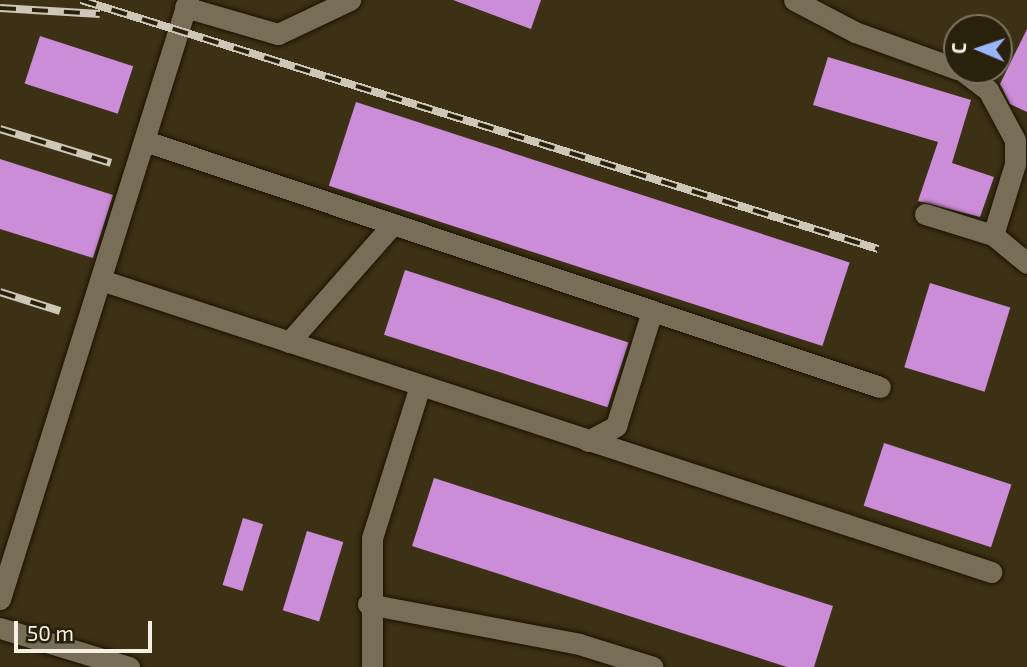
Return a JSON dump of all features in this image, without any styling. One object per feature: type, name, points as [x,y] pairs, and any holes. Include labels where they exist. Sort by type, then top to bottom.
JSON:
[{"type":"lane","points":[[0,599],[5,562],[101,279],[186,4],[278,34],[350,0]]},
{"type":"lane","points":[[794,0],[855,32],[943,63]]},
{"type":"lane","points":[[984,84],[1015,140],[993,235]]},
{"type":"lane","points":[[145,141],[880,387]]},
{"type":"lane","points":[[925,214],[993,235],[1027,263]]},
{"type":"lane","points":[[289,342],[393,224]]},
{"type":"lane","points":[[101,279],[990,572]]},
{"type":"lane","points":[[588,440],[616,426],[652,311]]},
{"type":"lane","points":[[372,667],[368,604],[372,538],[420,386]]},
{"type":"lane","points":[[368,604],[579,644],[653,667]]},
{"type":"lane","points":[[0,628],[129,667]]},
{"type":"shaded area","points":[[0,0],[1027,0],[1027,667],[0,667]]},
{"type":"building","points":[[453,0],[541,0],[531,29]]},
{"type":"building","points":[[1027,29],[1027,112],[1010,104],[1000,84],[1013,84],[1013,58]]},
{"type":"building","points":[[40,36],[133,66],[118,114],[25,84]]},
{"type":"building","points":[[828,57],[971,100],[952,163],[994,177],[980,217],[918,201],[938,142],[813,105]]},
{"type":"building","points":[[356,102],[850,262],[822,346],[329,186]]},
{"type":"building","points":[[0,159],[113,195],[93,258],[0,229]]},
{"type":"building","points":[[405,270],[628,343],[607,407],[384,335]]},
{"type":"building","points":[[930,283],[1010,308],[985,392],[904,367]]},
{"type":"building","points":[[884,443],[1011,484],[991,547],[864,506]]},
{"type":"building","points":[[434,478],[833,606],[814,667],[787,667],[412,546]]},
{"type":"building","points":[[243,518],[263,524],[243,591],[223,585]]},
{"type":"building","points":[[307,531],[343,542],[319,621],[283,610]]},
{"type":"railway","points":[[81,0],[878,249]]},
{"type":"railway","points":[[0,8],[100,14]]},
{"type":"railway","points":[[0,129],[111,163]]},
{"type":"railway","points":[[0,292],[60,311]]}]
